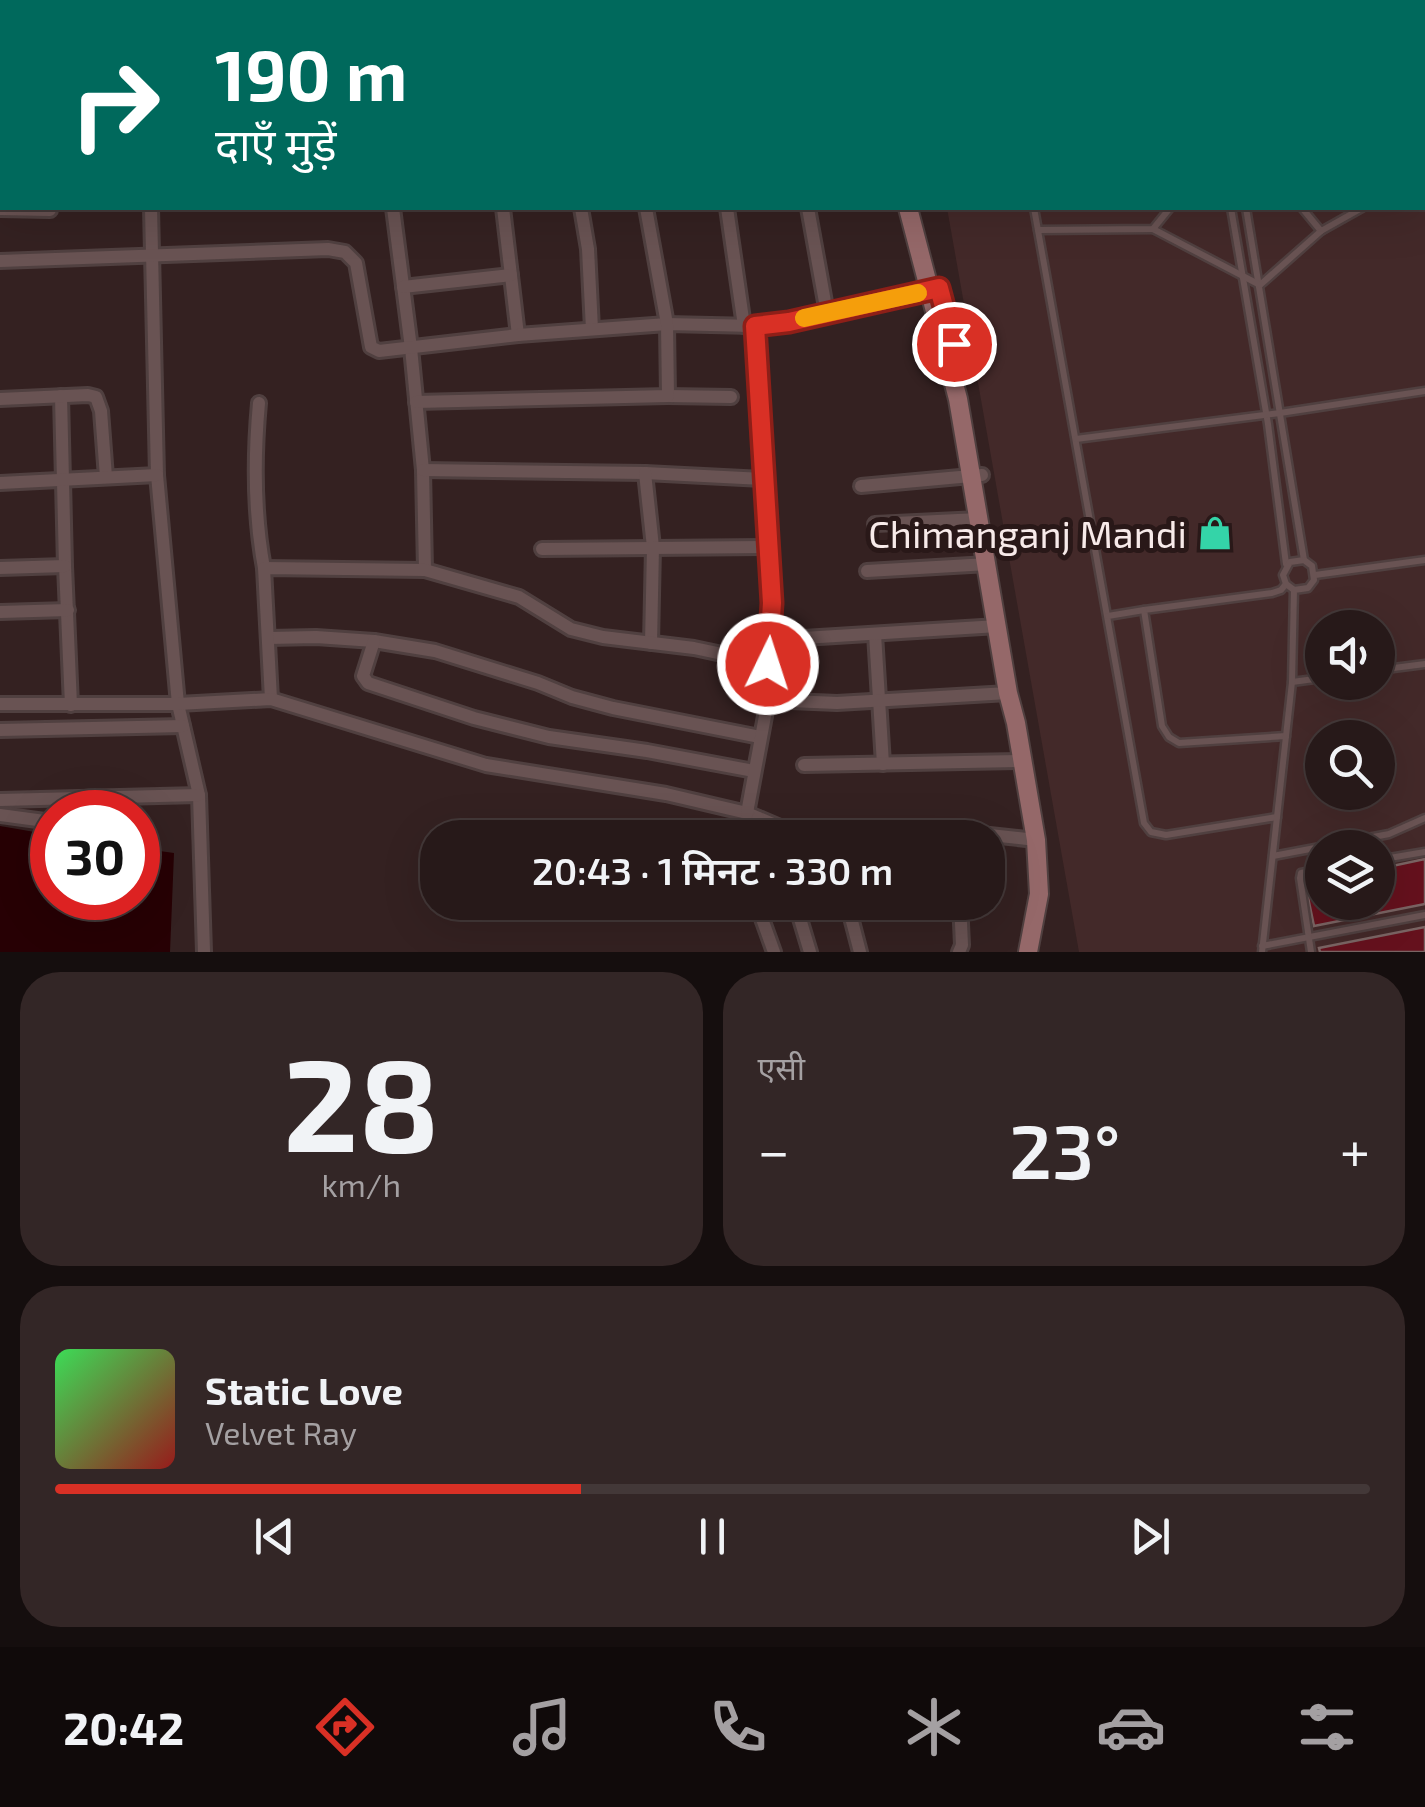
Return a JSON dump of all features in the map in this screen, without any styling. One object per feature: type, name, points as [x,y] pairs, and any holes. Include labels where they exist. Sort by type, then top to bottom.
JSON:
[{"type":"street","points":[[152,210],[156,475],[178,704],[199,795],[204,952]]},
{"type":"street","points":[[392,210],[423,470],[424,570]]},
{"type":"street","points":[[502,210],[518,335]]},
{"type":"street","points":[[581,210],[588,249],[592,330]]},
{"type":"street","points":[[646,210],[667,324],[668,396]]},
{"type":"street","points":[[726,210],[750,326],[772,603],[768,700],[754,772],[753,820]]},
{"type":"street","points":[[808,210],[828,312]]},
{"type":"street","points":[[909,210],[934,289]]},
{"type":"street","points":[[918,210],[1011,633],[1016,723]]},
{"type":"street","points":[[0,261],[328,248],[345,252],[356,263],[371,347],[378,351],[667,324],[750,326],[789,322],[934,289]]},
{"type":"street","points":[[403,286],[511,276]]},
{"type":"street","points":[[62,396],[71,704]]},
{"type":"street","points":[[416,402],[732,396]]},
{"type":"street","points":[[0,399],[96,397],[100,404],[106,477]]},
{"type":"street","points":[[260,403],[254,455],[271,699]]},
{"type":"street","points":[[423,470],[763,479]]},
{"type":"street","points":[[645,473],[653,547],[651,643]]},
{"type":"street","points":[[0,482],[156,475]]},
{"type":"street","points":[[862,486],[976,476]]},
{"type":"street","points":[[976,476],[978,519],[1036,840],[1039,894],[1028,952]]},
{"type":"street","points":[[875,524],[978,519]]},
{"type":"street","points":[[542,549],[769,547]]},
{"type":"street","points":[[867,571],[988,564]]},
{"type":"street","points":[[0,568],[65,566]]},
{"type":"street","points":[[264,568],[424,570],[519,597],[571,629],[768,664]]},
{"type":"street","points":[[0,612],[68,610]]},
{"type":"street","points":[[770,640],[998,626]]},
{"type":"street","points":[[875,634],[883,764]]},
{"type":"street","points":[[269,638],[316,637],[435,651],[612,708],[760,737]]},
{"type":"street","points":[[374,642],[363,676],[368,684],[549,737],[754,772]]},
{"type":"street","points":[[768,700],[837,703],[1008,693]]},
{"type":"street","points":[[0,704],[178,704],[271,699],[486,765],[666,794],[761,820]]},
{"type":"street","points":[[0,730],[184,726]]},
{"type":"street","points":[[804,765],[1022,761]]},
{"type":"street","points":[[0,800],[199,795]]},
{"type":"street","points":[[0,815],[30,819]]},
{"type":"street","points":[[1005,838],[1036,840]]},
{"type":"street","points":[[762,920],[774,952]]},
{"type":"street","points":[[800,920],[810,952]]},
{"type":"street","points":[[852,920],[860,952]]},
{"type":"street","points":[[959,952],[961,920]]},
{"type":"lane","points":[[1034,210],[1144,824],[1151,832],[1166,835],[1278,817]]},
{"type":"lane","points":[[1153,229],[1168,210]]},
{"type":"lane","points":[[1231,210],[1266,414],[1286,566],[1283,574],[1286,584],[1294,590],[1308,588],[1315,575],[1312,566],[1304,560],[1294,560],[1286,566]]},
{"type":"lane","points":[[1246,210],[1304,560]]},
{"type":"lane","points":[[1304,210],[1322,231]]},
{"type":"lane","points":[[1260,285],[1322,231],[1359,210]]},
{"type":"lane","points":[[1038,230],[1153,229],[1260,285]]},
{"type":"lane","points":[[1076,439],[1425,391]]},
{"type":"lane","points":[[1315,575],[1425,560]]},
{"type":"lane","points":[[1108,616],[1272,593],[1286,584]]},
{"type":"lane","points":[[1294,590],[1292,682],[1262,949],[1425,915]]},
{"type":"lane","points":[[1144,610],[1162,726],[1168,737],[1178,742],[1286,736]]},
{"type":"lane","points":[[1395,668],[1425,664]]},
{"type":"lane","points":[[1292,682],[1305,680]]},
{"type":"lane","points":[[1273,856],[1390,834],[1425,818]]},
{"type":"lane","points":[[1395,857],[1425,852]]},
{"type":"lane","points":[[1305,872],[1300,878],[1305,916]]},
{"type":"lane","points":[[1306,920],[1311,952]]},
{"type":"shaded area","name":"Chimanganj Mandi","points":[[947,210],[1425,210],[1425,952],[1079,952]]},
{"type":"shaded area","points":[[0,826],[30,831],[30,920],[160,920],[160,851],[174,853],[170,952],[0,952]]},
{"type":"building","points":[[1425,859],[1425,904],[1395,910],[1395,865]]},
{"type":"building","points":[[1313,920],[1344,920],[1314,926]]},
{"type":"building","points":[[1425,927],[1425,952],[1320,952],[1319,948]]},
{"type":"slow traffic","points":[[804,318],[918,293]]},
{"type":"place","name":"Chimanganj Mandi","points":[[1215,533]]},
{"type":"route","points":[[768,664],[772,603],[755,326],[939,288],[954,344]]}]
